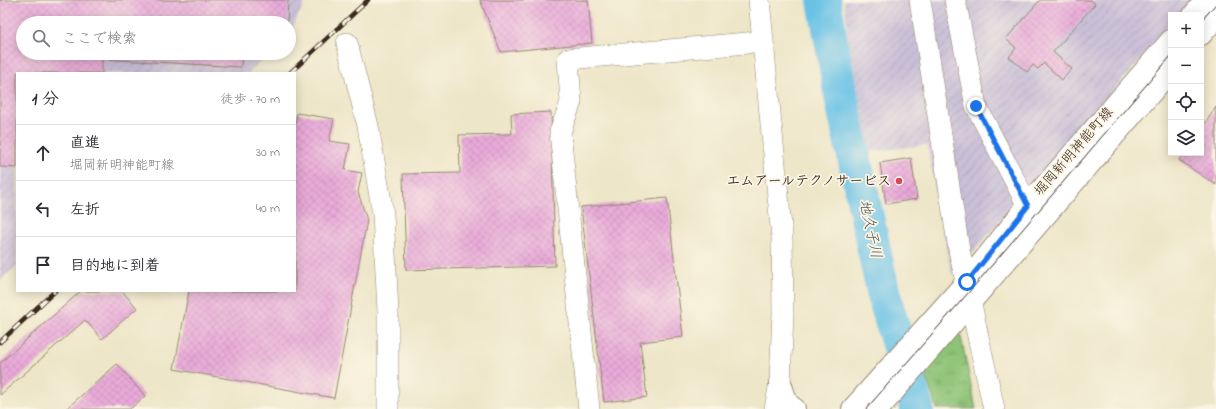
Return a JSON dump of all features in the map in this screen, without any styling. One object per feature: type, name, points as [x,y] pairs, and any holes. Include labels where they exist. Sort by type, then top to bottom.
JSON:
[{"type":"main road","points":[[1197,12],[1207,0]]},
{"type":"main road","points":[[1204,31],[1216,17]]},
{"type":"main road","name":"堀岡新明神能町線","points":[[853,409],[882,395],[918,362],[969,292],[1028,206],[1168,44]]},
{"type":"main road","name":"堀岡新明神能町線","points":[[882,395],[915,341],[969,292],[1168,72]]},
{"type":"main road","points":[[780,383],[787,404],[794,409]]},
{"type":"street","points":[[759,0],[782,237],[783,313],[780,383],[775,409]]},
{"type":"street","points":[[920,0],[959,250],[994,409]]},
{"type":"street","points":[[955,0],[976,106],[1028,206]]},
{"type":"street","points":[[589,409],[560,132],[571,102],[568,59],[747,43],[763,40]]},
{"type":"street","points":[[347,43],[368,126],[383,214],[388,311],[388,409]]},
{"type":"shaded area","points":[[0,0],[306,0],[296,20],[296,16],[16,16],[16,60],[263,60],[249,72],[16,72],[16,267],[0,280]]},
{"type":"shaded area","points":[[844,0],[1192,0],[1182,12],[1168,12],[1168,27],[952,276],[927,145],[868,152],[850,49]]},
{"type":"green space","points":[[957,318],[976,409],[937,409],[921,363]]},
{"type":"building","points":[[0,0],[288,0],[287,16],[16,16],[16,60],[102,60],[102,72],[16,72],[16,168],[0,167]]},
{"type":"building","points":[[480,0],[588,0],[592,43],[501,52]]},
{"type":"building","points":[[1040,0],[1091,0],[1095,4],[1053,52],[1072,69],[1062,80],[1044,63],[1038,69],[1033,65],[1027,72],[1009,57],[1016,48],[1006,39]]},
{"type":"building","points":[[119,60],[242,60],[241,67]]},
{"type":"building","points":[[1216,107],[1216,185],[1179,160],[1182,156],[1204,156],[1204,125]]},
{"type":"building","points":[[551,112],[555,266],[406,270],[403,174],[460,173],[459,135],[512,134],[511,114]]},
{"type":"building","points":[[297,113],[334,119],[329,141],[350,144],[345,170],[362,173],[358,192],[367,220],[334,398],[174,369],[189,292],[296,292]]},
{"type":"building","name":"エムアールテクノサービス","points":[[911,158],[917,199],[886,204],[880,163]]},
{"type":"building","points":[[667,198],[683,337],[640,342],[647,397],[604,402],[581,207]]},
{"type":"building","points":[[80,292],[123,292],[137,308],[102,339],[85,320],[0,395],[0,363]]},
{"type":"building","points":[[117,364],[145,396],[130,409],[66,409]]},
{"type":"waterway","name":"地久子川","points":[[824,0],[842,101],[884,296],[917,409]]},
{"type":"tram line","points":[[1204,18],[1216,4]]},
{"type":"tram line","points":[[866,409],[969,292],[1168,60]]},
{"type":"railway","points":[[291,72],[368,0]]},
{"type":"railway","points":[[0,342],[54,292]]},
{"type":"place","name":"エムアールテクノサービス","points":[[899,181]]},
{"type":"route","points":[[967,282],[1028,206],[976,106]]}]
